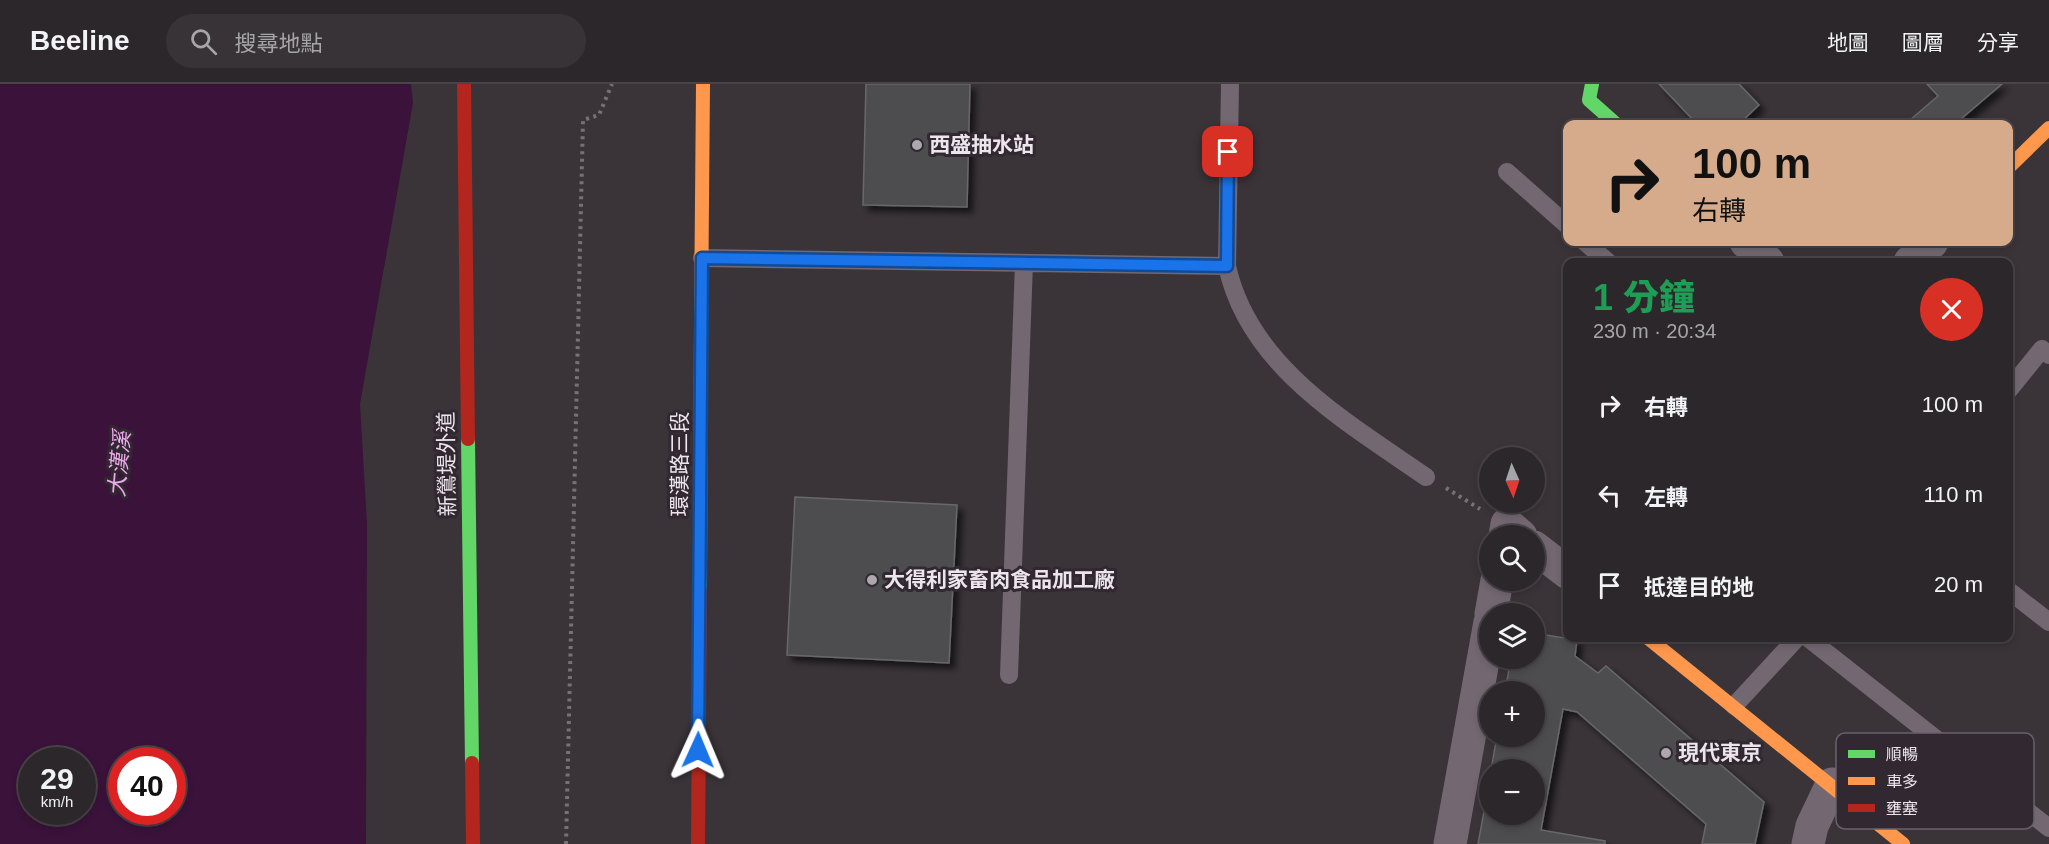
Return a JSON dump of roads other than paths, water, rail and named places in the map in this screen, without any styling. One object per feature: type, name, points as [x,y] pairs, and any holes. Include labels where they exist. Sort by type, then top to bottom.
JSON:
[{"type":"street","name":"新鶯堤外道","points":[[464,84],[473,844]]},
{"type":"street","name":"環漢路三段","points":[[698,844],[703,84]]},
{"type":"street","points":[[1592,84],[1589,100],[1612,120]]},
{"type":"street","points":[[2013,163],[2049,129]]},
{"type":"street","points":[[1750,246],[1764,258]]},
{"type":"street","points":[[1914,258],[1928,246]]},
{"type":"street","points":[[1545,555],[1563,569]]},
{"type":"street","points":[[1653,642],[1836,787]]},
{"type":"street","points":[[1450,844],[1482,669]]},
{"type":"street","points":[[1808,844],[1812,826],[1832,784]]},
{"type":"street","points":[[1885,829],[1903,844]]},
{"type":"lane","points":[[1230,84],[1227,266],[1233,295],[1257,338],[1305,390],[1426,477]]},
{"type":"lane","points":[[1508,172],[1563,222]]},
{"type":"lane","points":[[1590,246],[1603,258]]},
{"type":"lane","points":[[702,258],[1227,266]]},
{"type":"lane","points":[[1009,675],[1024,263]]},
{"type":"lane","points":[[2013,385],[2042,349],[2049,355]]},
{"type":"lane","points":[[2013,594],[2049,622]]},
{"type":"lane","points":[[1734,706],[1793,642]]},
{"type":"lane","points":[[1814,642],[1929,733]]},
{"type":"lane","points":[[2034,816],[2049,828]]},
{"type":"water","name":"大漢溪","points":[[0,84],[411,84],[413,103],[360,404],[367,523],[366,844],[0,844]]},
{"type":"place","name":"西盛抽水站","points":[[917,145]]},
{"type":"place","name":"大得利家畜肉食品加工廠","points":[[872,580]]},
{"type":"place","name":"現代東京","points":[[1666,753]]}]
